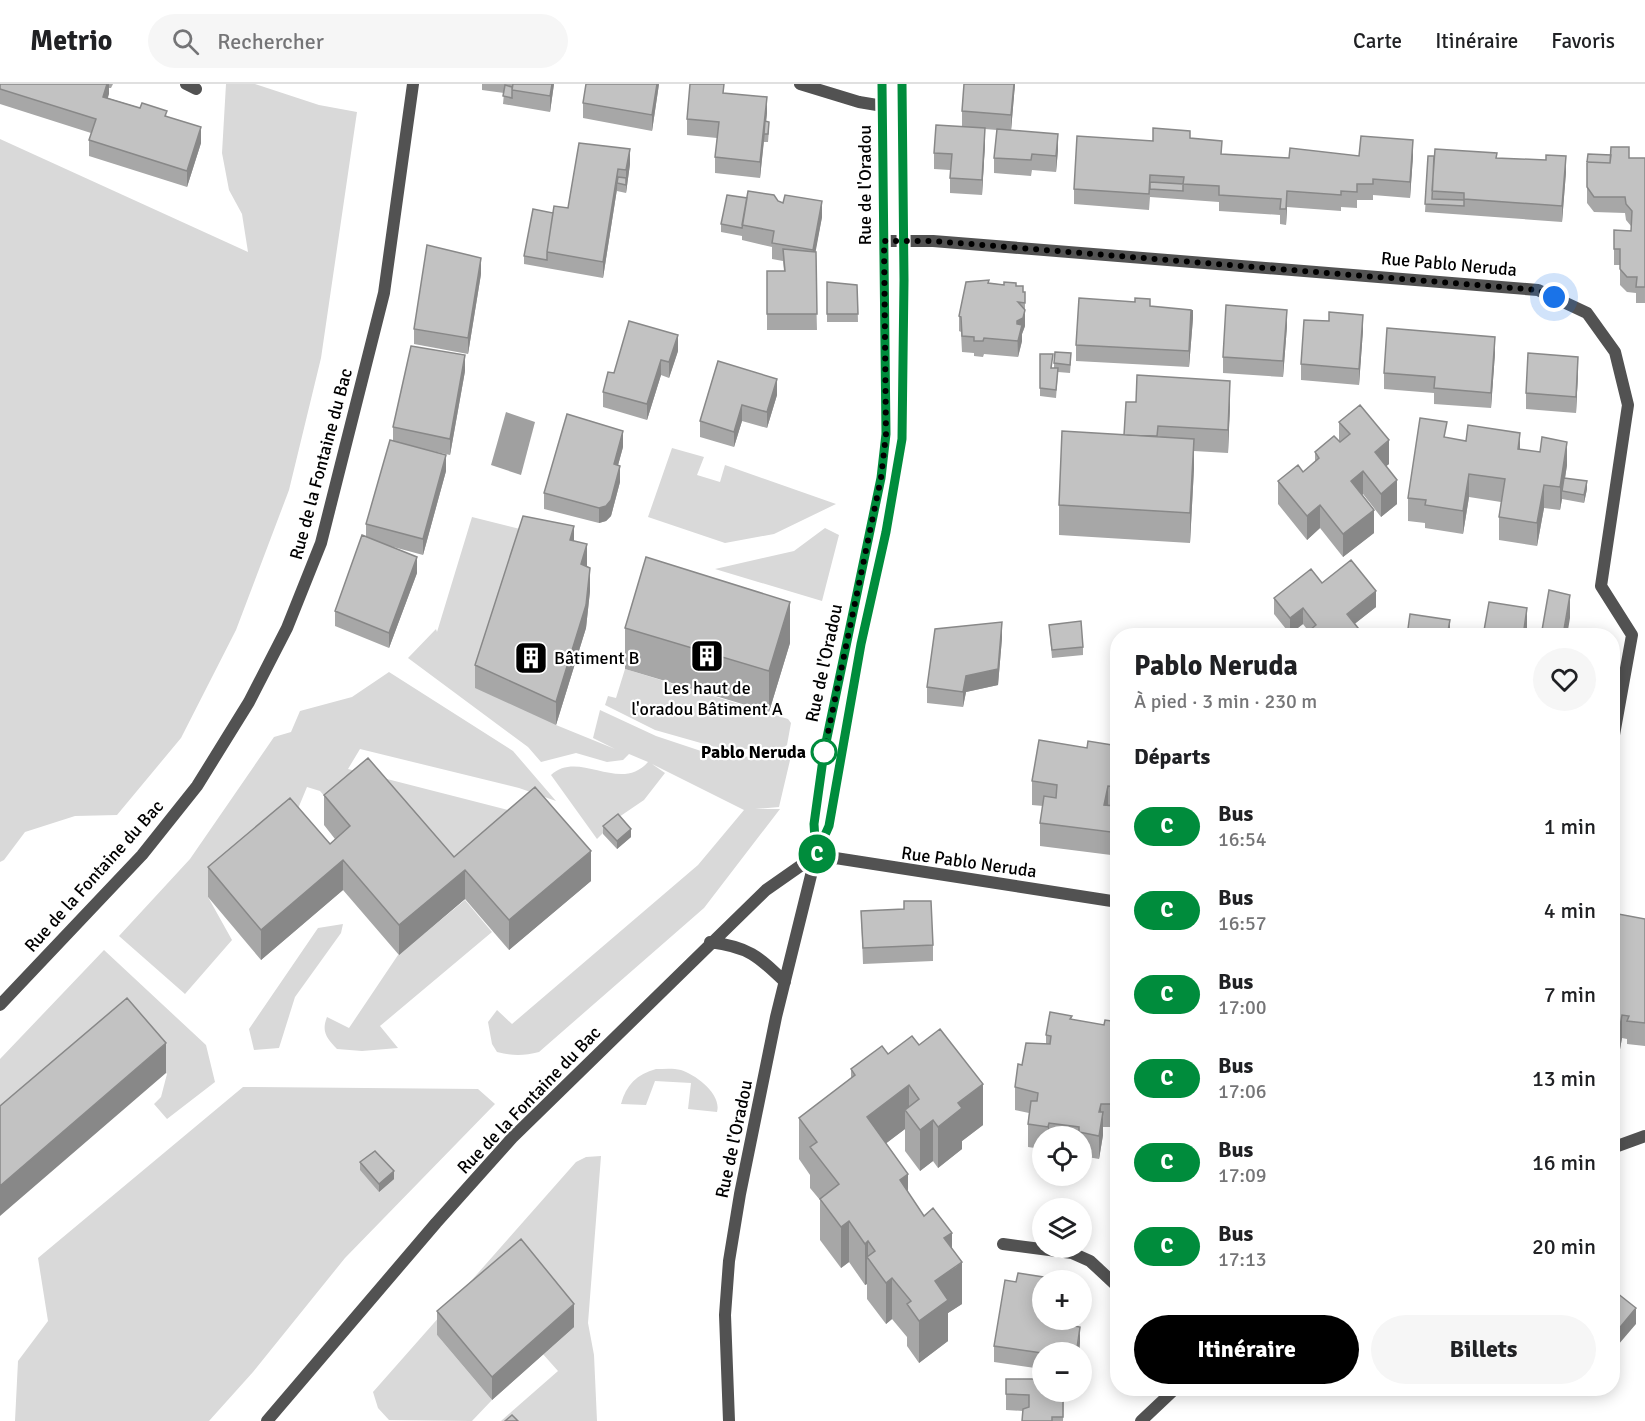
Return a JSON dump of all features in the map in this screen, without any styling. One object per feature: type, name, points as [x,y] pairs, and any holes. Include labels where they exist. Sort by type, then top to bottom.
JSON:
[{"type":"street","name":"Rue de la Fontaine du Bac","points":[[0,1005],[142,855],[197,786],[249,702],[287,628],[321,543],[384,293],[413,84]]},
{"type":"street","points":[[800,84],[859,102],[883,106]]},
{"type":"street","name":"Rue de l'Oradou","points":[[729,1421],[725,1349],[729,1261],[740,1194],[785,982],[816,855],[814,824],[824,752],[881,478],[886,434],[882,84]]},
{"type":"street","name":"Rue Pablo Neruda","points":[[884,241],[933,241],[1538,290],[1587,313],[1615,352],[1628,405],[1601,586],[1632,636],[1620,702]]},
{"type":"street","name":"Rue de la Fontaine du Bac","points":[[267,1421],[436,1223],[512,1138],[710,942],[766,890],[816,855]]},
{"type":"street","name":"Rue Pablo Neruda","points":[[816,855],[1110,901]]},
{"type":"street","points":[[710,942],[738,945],[761,959],[785,982]]},
{"type":"street","points":[[1620,1145],[1645,1136]]},
{"type":"street","points":[[1003,1244],[1072,1253],[1090,1261],[1110,1280]]},
{"type":"street","points":[[1141,1421],[1168,1396]]},
{"type":"shaded area","points":[[226,84],[255,84],[319,105],[357,112],[321,358],[289,490],[236,630],[181,738],[117,815],[75,816],[25,832],[0,862],[0,139],[248,252],[242,214],[229,190],[222,153]]},
{"type":"shaded area","points":[[506,412],[535,422],[521,475],[491,465]]},
{"type":"shaded area","points":[[672,448],[704,457],[697,475],[720,482],[725,465],[836,504],[774,534],[725,543],[648,517]]},
{"type":"shaded area","points":[[472,517],[524,530],[556,725],[615,749],[593,738],[600,710],[656,736],[719,757],[791,756],[779,807],[755,809],[780,809],[704,908],[539,1052],[523,1055],[497,1052],[492,1044],[488,1022],[497,1010],[512,1024],[698,865],[744,810],[652,764],[665,773],[644,800],[619,817],[597,839],[551,775],[562,768],[574,766],[625,774],[637,771],[648,762],[629,754],[623,760],[607,762],[576,753],[541,762],[528,747],[408,658],[436,629],[437,632]]},
{"type":"shaded area","points":[[825,528],[839,535],[822,601],[715,569],[794,551]]},
{"type":"shaded area","points":[[625,669],[788,719],[791,723],[787,745],[782,749],[722,749],[655,730],[605,705],[608,696],[616,698]]},
{"type":"shaded area","points":[[389,672],[513,751],[556,801],[519,788],[360,749],[348,769],[535,817],[454,886],[337,811],[320,791],[307,787],[290,828],[208,897],[232,940],[185,994],[119,936],[190,859],[274,737],[291,732],[300,711],[352,697]]},
{"type":"shaded area","points":[[465,900],[492,932],[380,1026],[398,1048],[362,1051],[337,1049],[326,1035],[327,1017],[349,1028],[398,955]]},
{"type":"shaded area","points":[[343,924],[341,933],[295,997],[279,1048],[254,1050],[249,1029],[318,928]]},
{"type":"shaded area","points":[[104,950],[206,1045],[215,1082],[167,1119],[154,1104],[161,1097],[167,1074],[127,1028],[0,1135],[0,1059]]},
{"type":"shaded area","points":[[656,1069],[681,1070],[694,1076],[712,1092],[718,1105],[717,1112],[688,1109],[691,1083],[655,1081],[646,1105],[621,1104],[633,1081]]},
{"type":"shaded area","points":[[243,1087],[478,1089],[495,1104],[345,1258],[253,1372],[209,1421],[15,1421],[18,1361],[48,1321],[38,1258]]},
{"type":"shaded area","points":[[601,1156],[588,1323],[594,1355],[597,1421],[501,1421],[558,1371],[542,1353],[521,1263],[437,1335],[492,1400],[472,1421],[389,1420],[378,1408],[373,1392],[576,1162],[586,1157]]},
{"type":"building","points":[[0,84],[107,84],[103,97],[140,108],[142,103],[167,111],[165,116],[201,127],[187,171],[89,140],[96,119],[0,89]]},
{"type":"building","points":[[513,84],[552,84],[550,96],[512,90]]},
{"type":"building","points":[[586,84],[657,84],[652,115],[583,103]]},
{"type":"building","points":[[690,84],[724,84],[723,93],[767,97],[760,162],[715,157],[719,122],[687,119]]},
{"type":"building","points":[[964,84],[1014,84],[1011,115],[962,111]]},
{"type":"building","points":[[505,85],[512,87],[512,98],[503,96]]},
{"type":"building","points":[[765,121],[769,122],[768,134],[764,134]]},
{"type":"building","points":[[936,125],[985,128],[982,180],[950,178],[952,154],[934,153]]},
{"type":"building","points":[[1153,128],[1190,131],[1190,138],[1222,141],[1221,154],[1289,158],[1290,148],[1359,156],[1361,136],[1413,140],[1410,182],[1373,179],[1373,184],[1357,184],[1357,192],[1341,191],[1341,195],[1287,191],[1286,209],[1280,209],[1281,199],[1219,195],[1219,186],[1183,184],[1184,177],[1150,175],[1149,194],[1074,189],[1077,136],[1153,141]]},
{"type":"building","points":[[997,129],[1058,134],[1056,156],[1032,154],[1031,160],[994,158]]},
{"type":"building","points":[[579,143],[630,149],[626,170],[618,169],[603,262],[547,252],[554,206],[568,208]]},
{"type":"building","points":[[1611,147],[1629,147],[1629,158],[1645,158],[1645,287],[1636,287],[1637,277],[1627,277],[1620,269],[1620,249],[1614,249],[1614,230],[1631,231],[1632,211],[1626,204],[1625,197],[1594,197],[1587,187],[1587,162],[1610,163]]},
{"type":"building","points":[[1435,149],[1497,153],[1496,158],[1546,160],[1546,155],[1566,156],[1562,206],[1464,199],[1464,193],[1432,191]]},
{"type":"building","points":[[1588,154],[1611,155],[1610,163],[1587,162]]},
{"type":"building","points":[[1428,156],[1434,156],[1432,199],[1464,200],[1464,206],[1425,204]]},
{"type":"building","points":[[618,177],[626,178],[626,185],[617,183]]},
{"type":"building","points":[[1150,182],[1183,184],[1183,191],[1150,189]]},
{"type":"building","points":[[748,191],[774,195],[778,201],[783,203],[785,195],[822,201],[813,250],[772,243],[774,231],[742,225]]},
{"type":"building","points":[[727,195],[747,198],[742,228],[721,224]]},
{"type":"building","points":[[533,209],[553,213],[547,260],[524,256]]},
{"type":"building","points":[[427,245],[481,258],[468,338],[414,329]]},
{"type":"building","points":[[783,249],[816,252],[817,314],[767,314],[767,271],[785,271]]},
{"type":"building","points":[[989,280],[988,283],[1004,285],[1004,282],[1016,283],[1016,286],[1023,286],[1025,303],[1018,302],[1025,310],[1023,318],[1017,321],[1017,324],[1022,325],[1018,341],[984,338],[983,341],[974,341],[974,337],[962,336],[961,317],[959,316],[966,282]]},
{"type":"building","points":[[827,282],[857,285],[858,314],[827,314]]},
{"type":"building","points":[[1079,298],[1135,302],[1135,298],[1150,299],[1150,306],[1191,310],[1189,351],[1076,345]]},
{"type":"building","points":[[1226,305],[1287,310],[1283,361],[1223,357]]},
{"type":"building","points":[[1329,312],[1363,315],[1359,369],[1301,364],[1304,320],[1329,321]]},
{"type":"building","points":[[629,321],[678,335],[669,362],[661,360],[647,404],[603,392],[608,372],[614,373]]},
{"type":"building","points":[[1387,328],[1495,337],[1491,393],[1434,388],[1435,377],[1384,373]]},
{"type":"building","points":[[411,346],[465,355],[450,439],[393,427]]},
{"type":"building","points":[[1055,352],[1071,353],[1070,365],[1054,363]]},
{"type":"building","points":[[1528,353],[1578,357],[1576,397],[1526,393]]},
{"type":"building","points":[[1040,354],[1053,354],[1051,368],[1058,368],[1056,390],[1040,388]]},
{"type":"building","points":[[718,361],[777,379],[767,412],[742,405],[734,432],[700,421]]},
{"type":"building","points":[[1137,375],[1230,381],[1228,430],[1158,426],[1157,436],[1124,435],[1126,402],[1136,402]]},
{"type":"building","points":[[1360,405],[1389,440],[1375,452],[1397,480],[1381,494],[1363,471],[1351,481],[1374,510],[1343,534],[1320,505],[1307,516],[1278,481],[1298,465],[1303,472],[1319,458],[1315,452],[1334,436],[1340,442],[1350,434],[1339,422]]},
{"type":"building","points":[[567,414],[623,431],[614,464],[620,466],[611,500],[606,506],[599,508],[544,493]]},
{"type":"building","points":[[1420,418],[1447,422],[1444,437],[1466,441],[1468,425],[1520,433],[1518,449],[1540,452],[1542,437],[1567,442],[1560,487],[1544,485],[1537,523],[1499,517],[1505,479],[1469,474],[1463,511],[1425,505],[1426,500],[1408,498]]},
{"type":"building","points":[[1062,431],[1194,439],[1190,513],[1059,505]]},
{"type":"building","points":[[390,440],[446,455],[423,539],[366,524]]},
{"type":"building","points":[[1564,478],[1587,481],[1584,495],[1562,491]]},
{"type":"building","name":"Bâtiment B","points":[[523,516],[574,526],[570,540],[587,544],[581,564],[590,568],[586,605],[556,702],[475,665]]},
{"type":"building","points":[[362,535],[417,557],[389,633],[335,611]]},
{"type":"building","points":[[646,557],[790,602],[769,671],[625,628]]},
{"type":"building","points":[[1351,560],[1376,591],[1347,614],[1358,628],[1312,628],[1316,625],[1303,608],[1290,618],[1274,598],[1311,569],[1322,583]]},
{"type":"building","points":[[1549,590],[1570,595],[1564,628],[1542,628]]},
{"type":"building","points":[[1489,602],[1527,608],[1524,628],[1484,628]]},
{"type":"building","points":[[1410,614],[1450,620],[1448,628],[1408,628]]},
{"type":"building","points":[[1081,621],[1083,647],[1052,650],[1049,625]]},
{"type":"building","points":[[1002,622],[998,669],[966,676],[963,692],[927,687],[935,629]]},
{"type":"building","points":[[1039,740],[1087,748],[1088,741],[1110,745],[1110,786],[1108,786],[1104,805],[1110,806],[1110,832],[1040,823],[1044,796],[1056,798],[1057,785],[1032,781]]},
{"type":"building","points":[[368,758],[454,857],[535,787],[591,851],[509,920],[465,870],[399,925],[343,860],[261,930],[208,867],[290,798],[330,844],[350,826],[324,795]]},
{"type":"building","points":[[618,814],[631,829],[617,841],[603,826]]},
{"type":"building","points":[[904,901],[931,901],[933,945],[863,948],[861,911],[904,909]]},
{"type":"building","points":[[1620,914],[1645,919],[1645,1023],[1627,1021],[1629,1016],[1622,1015],[1620,1026]]},
{"type":"building","points":[[127,998],[166,1043],[0,1186],[0,1106]]},
{"type":"building","points":[[1050,1012],[1072,1016],[1070,1019],[1104,1025],[1105,1020],[1110,1021],[1110,1104],[1101,1104],[1099,1112],[1103,1112],[1099,1136],[1092,1135],[1092,1126],[1028,1124],[1031,1101],[1037,1101],[1038,1093],[1015,1087],[1018,1064],[1022,1065],[1026,1043],[1050,1044],[1051,1036],[1046,1035]]},
{"type":"building","points":[[940,1029],[983,1084],[958,1103],[962,1108],[938,1127],[933,1120],[920,1130],[905,1110],[919,1099],[909,1085],[867,1117],[908,1174],[900,1180],[924,1216],[933,1208],[952,1233],[944,1238],[962,1262],[935,1281],[948,1300],[919,1321],[907,1304],[911,1301],[892,1278],[886,1283],[867,1257],[875,1251],[868,1241],[865,1244],[849,1221],[841,1227],[820,1199],[839,1184],[810,1147],[817,1142],[799,1118],[855,1075],[851,1069],[882,1046],[888,1054],[912,1036],[919,1045]]},
{"type":"building","points":[[375,1151],[394,1171],[379,1184],[360,1162]]},
{"type":"building","points":[[521,1239],[574,1304],[492,1377],[437,1311]]},
{"type":"building","points":[[1018,1273],[1032,1275],[1032,1330],[1080,1330],[1078,1342],[1032,1342],[1032,1352],[994,1346],[1005,1280],[1016,1282]]},
{"type":"building","points":[[1620,1295],[1636,1308],[1620,1327]]},
{"type":"building","points":[[1006,1379],[1032,1379],[1032,1402],[1063,1402],[1063,1417],[1052,1417],[1052,1421],[1022,1421],[1023,1409],[1029,1407],[1029,1395],[1006,1394]]},
{"type":"building","points":[[512,1415],[518,1421],[505,1421]]},
{"type":"bus line","name":"C","points":[[882,84],[886,434],[881,478],[824,752],[814,824],[816,855],[829,826],[861,644],[886,532],[902,439],[904,280],[902,84]]},
{"type":"place","name":"Les haut de l'oradou Bâtiment A","points":[[707,656]]},
{"type":"place","name":"Bâtiment B","points":[[531,658]]},
{"type":"place","name":"Pablo Neruda","points":[[824,752]]},
{"type":"route","points":[[824,752],[881,478],[886,434],[884,241],[933,241],[1538,290],[1554,297]]}]
